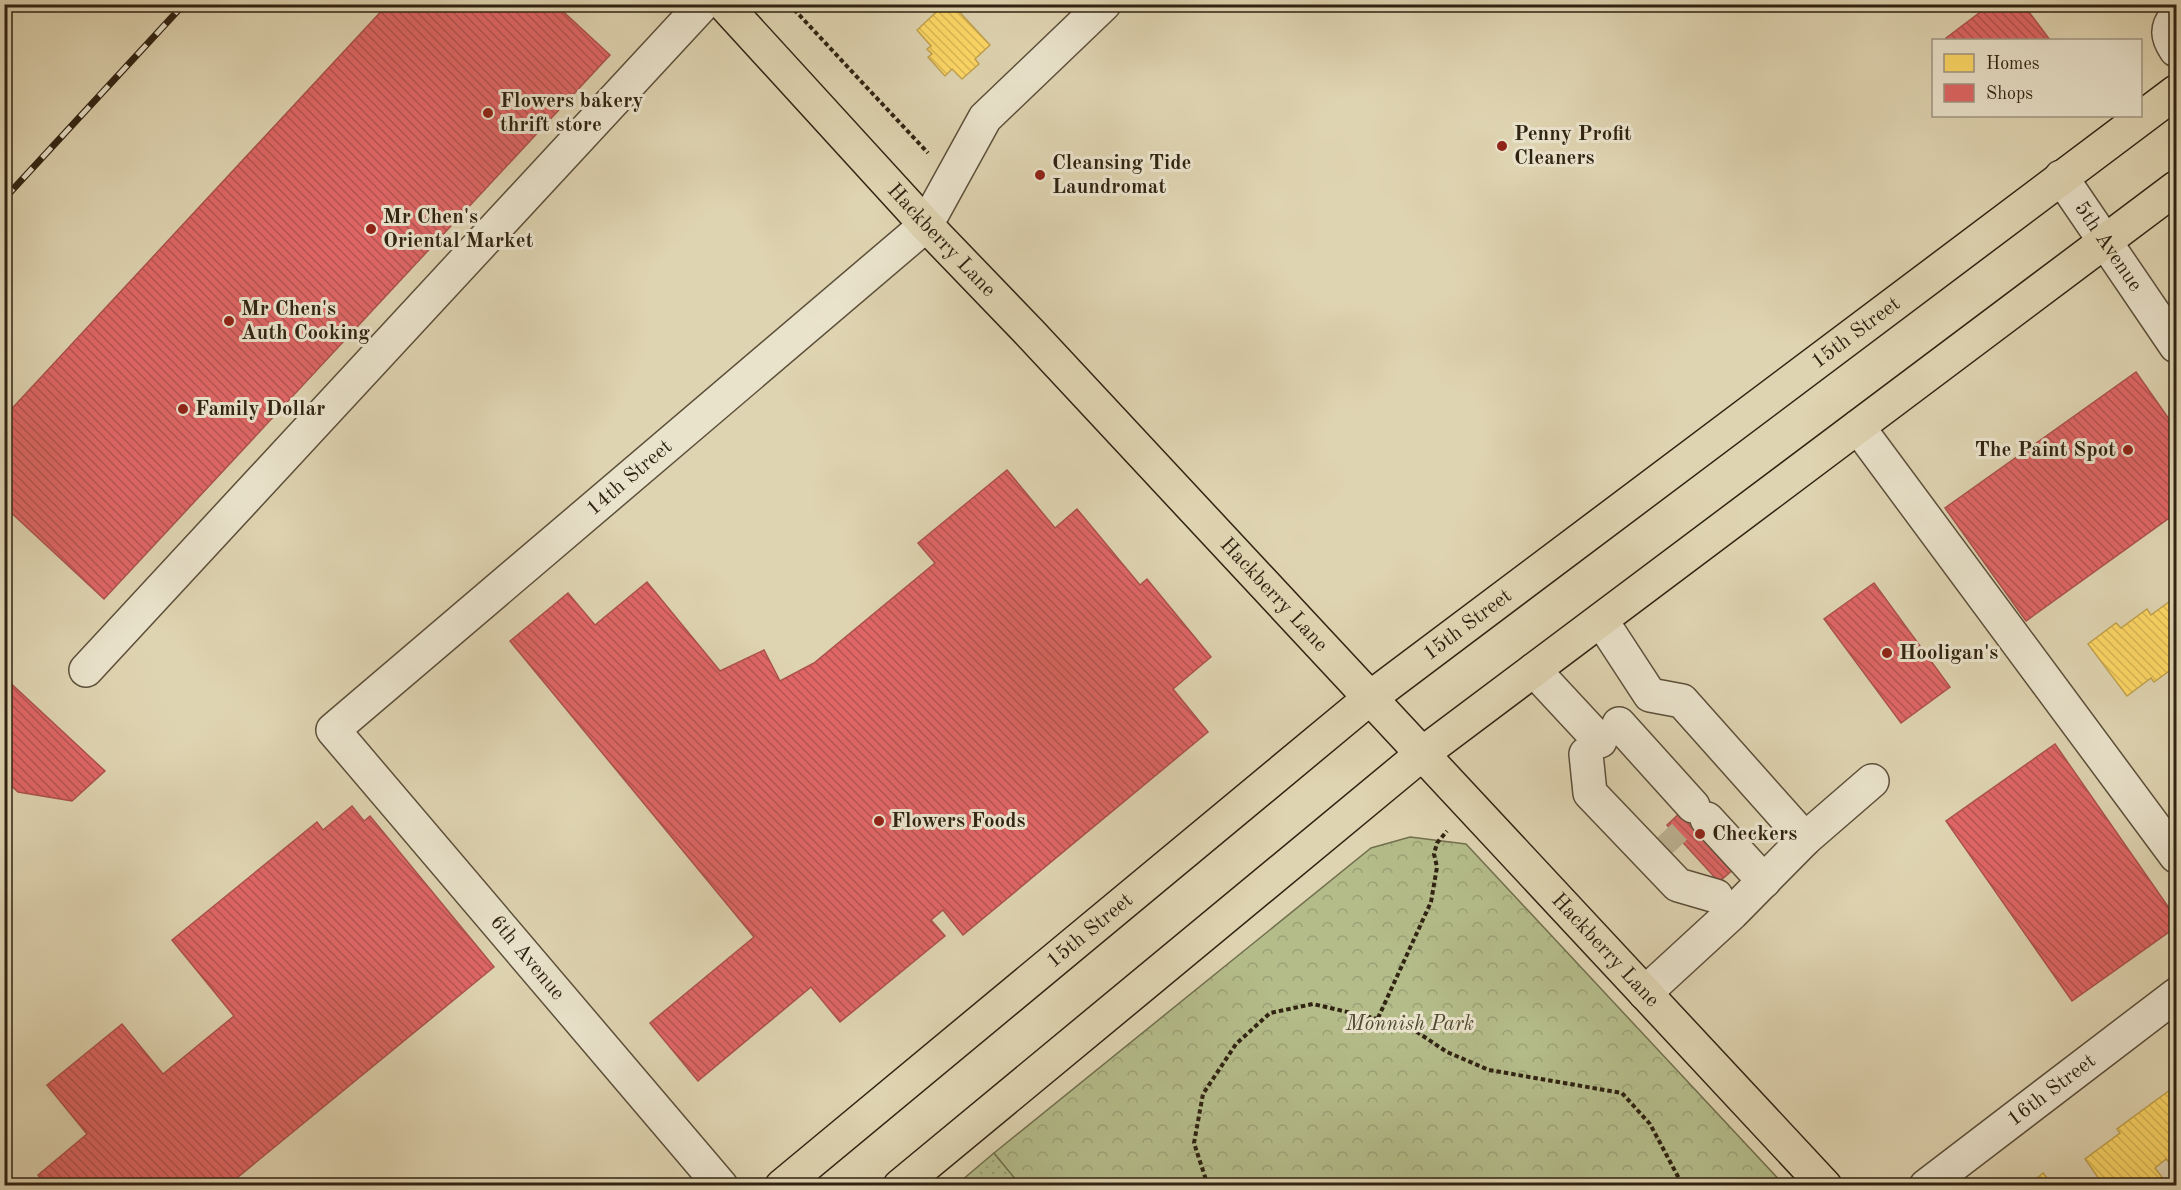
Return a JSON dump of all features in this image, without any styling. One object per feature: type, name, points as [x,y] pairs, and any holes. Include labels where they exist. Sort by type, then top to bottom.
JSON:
[{"type":"main road","name":"Hackberry Lane","points":[[724,4],[926,225],[1030,333],[1825,1185]]},
{"type":"main road","name":"15th Street","points":[[782,1185],[1371,698],[2176,92]]},
{"type":"main road","points":[[900,1185],[1422,754],[2176,188]]},
{"type":"street","points":[[86,670],[703,4]]},
{"type":"street","points":[[926,225],[985,118],[1104,4]]},
{"type":"street","points":[[2176,16],[2168,29],[2169,40],[2176,50]]},
{"type":"street","name":"5th Avenue","points":[[2061,177],[2176,346]]},
{"type":"street","name":"14th Street","points":[[333,730],[926,225]]},
{"type":"street","points":[[1858,427],[2176,856]]},
{"type":"street","points":[[1601,620],[1650,695],[1682,701],[1805,839]]},
{"type":"street","points":[[1534,670],[1602,740],[1700,813],[1764,881]]},
{"type":"street","points":[[1650,695],[1602,740],[1590,793],[1678,885],[1724,904]]},
{"type":"street","name":"6th Avenue","points":[[333,730],[721,1185]]},
{"type":"street","points":[[1602,740],[1667,843],[1724,904]]},
{"type":"street","points":[[1645,993],[1724,904],[1764,881],[1805,839],[1872,781]]},
{"type":"street","name":"16th Street","points":[[1926,1185],[2176,995]]},
{"type":"path","points":[[789,4],[952,179]]},
{"type":"path","points":[[1378,1018],[1431,902],[1437,867],[1434,855],[1437,843],[1449,827]]},
{"type":"path","points":[[1208,1185],[1194,1143],[1203,1094],[1236,1044],[1270,1013],[1313,1004],[1408,1026],[1447,1052],[1489,1070],[1622,1093],[1650,1124],[1683,1185]]},
{"type":"green space","name":"Monnish Park","points":[[1410,837],[1466,844],[1784,1185],[1021,1186],[994,1153],[1371,848]]},
{"type":"green space","points":[[994,1153],[1021,1185],[955,1186]]},
{"type":"building: Homes","points":[[945,4],[952,4],[990,45],[975,59],[979,64],[962,79],[952,69],[945,76],[928,57],[932,54],[927,49],[931,46],[917,30]]},
{"type":"building: Homes","points":[[2173,599],[2176,603],[2176,666],[2154,682],[2151,678],[2127,696],[2088,644],[2116,623],[2121,628],[2147,609],[2151,615]]},
{"type":"building: Homes","points":[[2174,1087],[2176,1090],[2176,1163],[2172,1166],[2166,1159],[2155,1168],[2162,1177],[2150,1186],[2104,1186],[2085,1159],[2120,1133],[2117,1129]]},
{"type":"building: Homes","points":[[2043,1173],[2053,1186],[2028,1186]]},
{"type":"building: Shops","points":[[388,4],[555,4],[610,55],[104,599],[4,506],[4,417]]},
{"type":"building: Shops","points":[[1991,4],[2023,4],[2049,39],[1947,39]]},
{"type":"building: Shops","points":[[2136,372],[2176,429],[2176,513],[2026,621],[1945,508]]},
{"type":"building: Shops","name":"Flowers Foods","points":[[1007,470],[1055,528],[1077,509],[1140,585],[1147,579],[1211,657],[1173,689],[1208,732],[963,935],[943,910],[931,920],[945,936],[840,1022],[811,987],[698,1081],[650,1023],[754,937],[510,641],[568,593],[595,625],[647,582],[720,671],[764,650],[780,681],[814,663],[935,563],[918,543]]},
{"type":"building: Shops","name":"Hooligan's","points":[[1874,583],[1950,687],[1901,723],[1824,619]]},
{"type":"building: Shops","points":[[4,677],[105,771],[72,801],[18,792],[4,779]]},
{"type":"building: Shops","points":[[2055,744],[2176,918],[2176,927],[2072,1001],[1946,821]]},
{"type":"building: Shops","points":[[352,806],[364,821],[370,816],[494,967],[227,1186],[47,1186],[38,1175],[87,1134],[47,1085],[122,1024],[163,1074],[234,1016],[172,940],[317,822],[323,830]]},
{"type":"building: Shops","points":[[1682,811],[1735,868],[1719,882],[1667,825]]},
{"type":"tunnel","points":[[1660,835],[1675,851]]},
{"type":"railway","points":[[4,199],[184,4]]},
{"type":"place","name":"Flowers bakery thrift store","points":[[488,113]]},
{"type":"place","name":"Penny Profit Cleaners","points":[[1502,146]]},
{"type":"place","name":"Cleansing Tide Laundromat","points":[[1040,175]]},
{"type":"place","name":"Mr Chen's Oriental Market","points":[[371,229]]},
{"type":"place","name":"Mr Chen's Auth Cooking","points":[[229,321]]},
{"type":"place","name":"Family Dollar","points":[[183,409]]},
{"type":"place","name":"The Paint Spot","points":[[2128,450]]},
{"type":"place","name":"Hooligan's","points":[[1887,653]]},
{"type":"place","name":"Flowers Foods","points":[[879,821]]},
{"type":"place","name":"Checkers","points":[[1700,834]]}]
